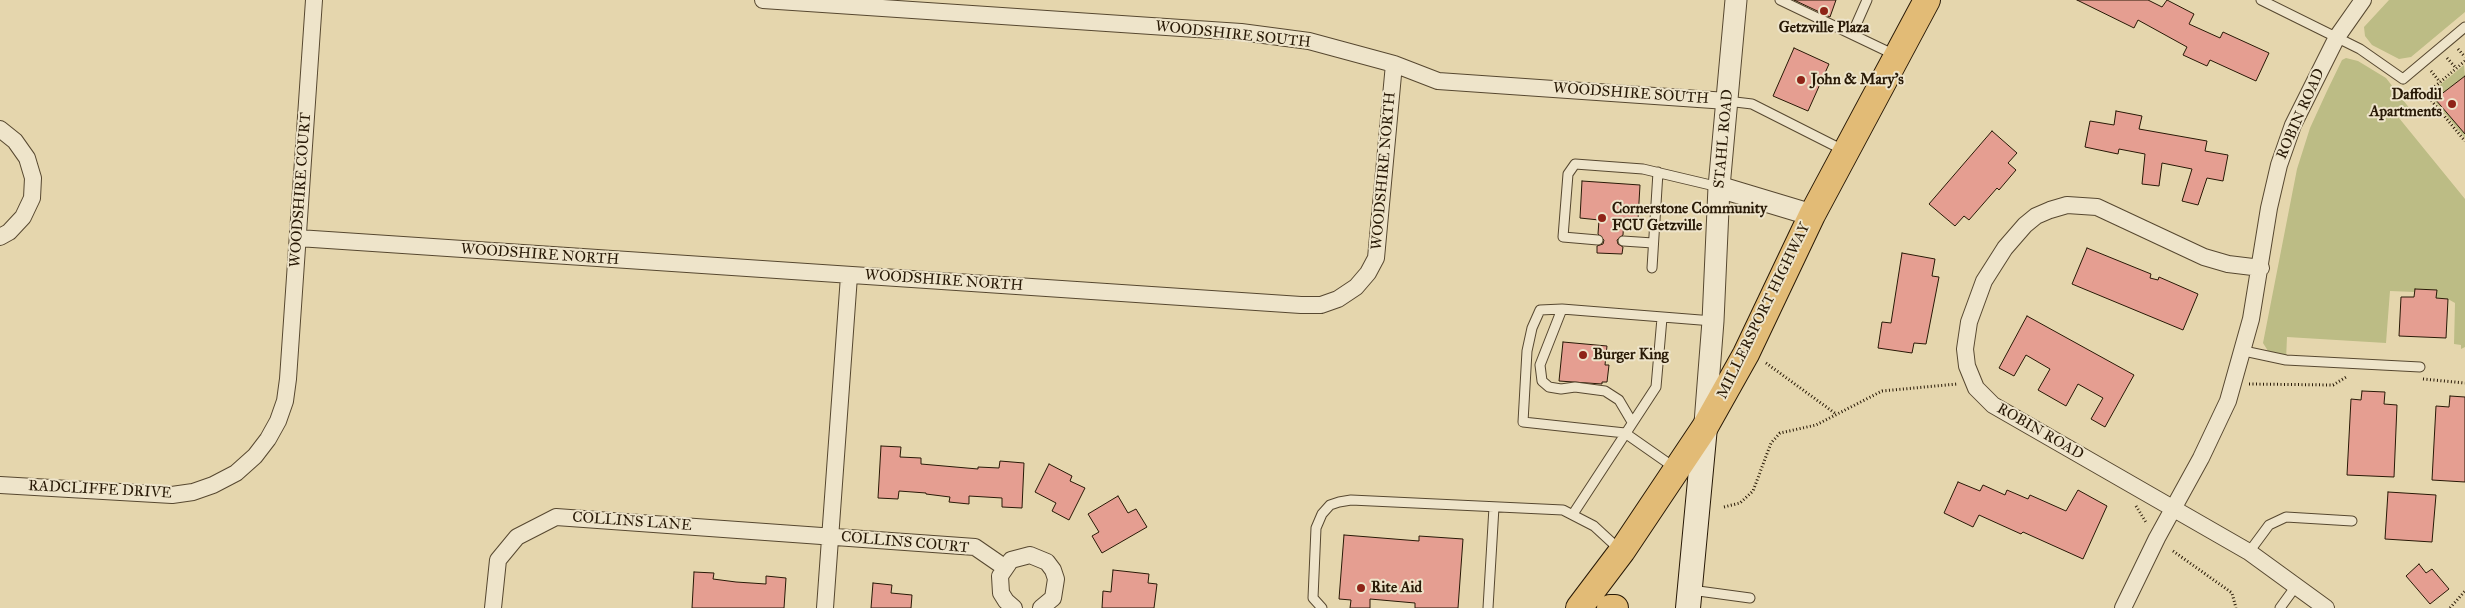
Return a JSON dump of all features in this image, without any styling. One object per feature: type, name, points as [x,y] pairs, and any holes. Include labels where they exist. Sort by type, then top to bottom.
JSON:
[{"type":"main road","name":"MILLERSPORT HIGHWAY","points":[[1579,608],[1622,552],[1705,427],[1746,354],[1812,215],[1845,151],[1898,57],[1927,0]]},
{"type":"main road","points":[[1689,599],[1705,427]]},
{"type":"main road","points":[[1610,608],[1615,608]]},
{"type":"street","name":"WOODSHIRE COURT","points":[[288,380],[314,0]]},
{"type":"street","name":"WOODSHIRE SOUTH","points":[[763,0],[1241,32],[1309,41],[1394,64],[1438,81],[1727,101]]},
{"type":"street","name":"STAHL ROAD","points":[[1705,427],[1713,321],[1719,187],[1736,0]]},
{"type":"street","name":"ROBIN ROAD","points":[[2123,608],[2173,509],[2215,432],[2244,351],[2261,268],[2269,208],[2279,165],[2293,125],[2337,36],[2363,0]]},
{"type":"street","name":"WOODSHIRE NORTH","points":[[298,238],[849,276],[1301,305],[1321,304],[1338,299],[1356,286],[1368,273],[1376,258],[1394,64]]},
{"type":"street","points":[[0,129],[16,140],[27,158],[33,178],[32,198],[23,217],[9,232],[0,237]]},
{"type":"street","points":[[1719,187],[1812,215]]},
{"type":"street","name":"ROBIN ROAD","points":[[2173,509],[1993,406],[1983,396],[1972,380],[1965,349],[1966,335],[1975,300],[1984,281],[2005,248],[2025,225],[2050,210],[2067,205],[2097,207],[2204,257],[2228,264],[2261,268]]},
{"type":"street","points":[[825,608],[849,276]]},
{"type":"street","name":"RADCLIFFE DRIVE","points":[[0,485],[172,495],[193,492],[213,485],[236,473],[255,456],[268,440],[278,421],[285,401],[288,380]]},
{"type":"street","points":[[2173,509],[2249,552],[2326,608]]},
{"type":"street","name":"COLLINS LANE","points":[[493,608],[498,560],[517,537],[556,517],[830,537]]},
{"type":"street","name":"COLLINS COURT","points":[[830,537],[975,547],[1004,567]]},
{"type":"street","points":[[1014,608],[1001,594],[1000,576],[1004,567],[1011,560],[1030,555],[1047,562],[1053,570],[1056,589],[1053,598],[1041,608]]},
{"type":"lane","points":[[1780,0],[1898,57]]},
{"type":"lane","points":[[1852,34],[1867,0]]},
{"type":"lane","points":[[2261,0],[2279,4],[2337,36],[2360,49],[2403,79],[2465,27]]},
{"type":"lane","points":[[1727,101],[1752,104],[1845,151]]},
{"type":"lane","points":[[1598,240],[1563,238],[1568,174],[1575,164],[1644,169],[1719,187]]},
{"type":"lane","points":[[1652,268],[1658,172]]},
{"type":"lane","points":[[1623,241],[1653,243]]},
{"type":"lane","points":[[1677,470],[1625,432],[1523,422],[1527,351],[1532,328],[1540,310],[1562,309],[1713,321]]},
{"type":"lane","points":[[1562,309],[1540,364],[1539,372],[1542,381],[1549,386],[1560,389],[1576,387],[1605,391],[1619,400],[1632,422]]},
{"type":"lane","points":[[1573,514],[1656,387],[1662,318]]},
{"type":"lane","points":[[2244,351],[2286,360],[2420,367]]},
{"type":"lane","points":[[1322,608],[1314,598],[1316,528],[1322,514],[1330,505],[1351,500],[1563,510],[1594,526],[1622,552]]},
{"type":"lane","points":[[1488,608],[1494,507]]},
{"type":"lane","points":[[2249,552],[2268,525],[2286,517],[2352,522]]},
{"type":"lane","points":[[2280,608],[2296,586]]},
{"type":"lane","points":[[1689,599],[1750,598]]},
{"type":"path","points":[[2465,62],[2426,94],[2465,141]]},
{"type":"path","points":[[1766,363],[1836,414]]},
{"type":"path","points":[[2236,377],[2251,385],[2333,385],[2354,373]]},
{"type":"path","points":[[2419,378],[2465,383]]},
{"type":"path","points":[[1724,507],[1740,503],[1753,491],[1771,443],[1780,433],[1816,425],[1882,391],[1947,387],[1972,380]]},
{"type":"path","points":[[2132,500],[2149,528]]},
{"type":"path","points":[[2173,551],[2232,593],[2236,608]]},
{"type":"path","points":[[2450,608],[2465,591]]},
{"type":"green space","points":[[2389,0],[2465,0],[2465,12],[2411,57],[2399,59],[2372,45],[2365,36],[2364,27]]},
{"type":"green space","points":[[2346,58],[2358,61],[2386,78],[2410,109],[2399,118],[2465,199],[2465,347],[2461,349],[2461,345],[2454,344],[2455,303],[2448,299],[2436,298],[2436,290],[2415,289],[2415,292],[2390,291],[2386,343],[2287,337],[2286,360],[2268,351],[2263,343],[2297,169],[2310,128],[2342,60]]},
{"type":"green space","points":[[2464,65],[2465,76],[2435,99],[2465,134],[2465,138],[2429,94]]},
{"type":"building","name":"Getzville Plaza","points":[[1794,0],[1836,0],[1830,17]]},
{"type":"building","points":[[2077,0],[2148,0],[2162,7],[2167,0],[2194,14],[2189,24],[2220,38],[2223,32],[2269,53],[2256,81],[2210,60],[2207,66],[2183,55],[2187,47],[2138,20],[2134,28]]},
{"type":"building","name":"John & Mary's","points":[[1794,48],[1829,64],[1808,111],[1773,96]]},
{"type":"building","name":"Daffodil Apartments","points":[[2465,76],[2465,134],[2435,99]]},
{"type":"building","points":[[2116,111],[2142,116],[2139,129],[2207,141],[2205,151],[2228,155],[2223,181],[2207,178],[2198,205],[2182,201],[2192,169],[2162,163],[2159,186],[2142,184],[2145,154],[2119,149],[2118,154],[2085,147],[2090,121],[2114,125]]},
{"type":"building","points":[[1992,131],[2017,153],[2008,163],[2016,170],[1999,190],[1997,188],[1969,220],[1964,216],[1955,226],[1929,204]]},
{"type":"building","name":"Cornerstone Community FCU Getzville","points":[[1582,181],[1640,185],[1638,219],[1624,218],[1623,235],[1617,240],[1618,244],[1623,247],[1622,254],[1597,253],[1597,246],[1603,244],[1604,240],[1598,234],[1599,220],[1580,218]]},
{"type":"building","points":[[2087,248],[2151,274],[2150,278],[2158,280],[2159,277],[2198,294],[2183,330],[2072,284]]},
{"type":"building","points":[[1902,253],[1935,259],[1932,276],[1939,277],[1926,344],[1914,343],[1912,353],[1878,348],[1882,322],[1891,323]]},
{"type":"building","points":[[2415,289],[2437,290],[2436,298],[2448,299],[2446,338],[2399,336],[2401,297],[2414,297]]},
{"type":"building","points":[[2027,316],[2134,375],[2105,427],[2091,419],[2103,398],[2078,384],[2066,406],[2038,390],[2050,369],[2026,355],[2014,376],[1999,368]]},
{"type":"building","name":"Burger King","points":[[1563,342],[1607,346],[1605,365],[1609,365],[1607,382],[1602,382],[1602,384],[1559,381]]},
{"type":"building","points":[[2362,391],[2385,392],[2384,404],[2397,405],[2394,477],[2347,475],[2351,399],[2361,400]]},
{"type":"building","points":[[2450,396],[2465,397],[2465,482],[2432,480],[2436,406],[2449,407]]},
{"type":"building","points":[[881,446],[901,447],[900,457],[921,458],[921,464],[978,469],[978,467],[999,468],[1000,461],[1024,463],[1022,508],[1002,507],[1002,498],[969,496],[969,504],[949,502],[950,497],[899,491],[898,499],[878,498]]},
{"type":"building","points":[[1049,464],[1072,476],[1070,481],[1085,488],[1069,520],[1052,511],[1056,503],[1035,492]]},
{"type":"building","points":[[1958,482],[1980,491],[1983,485],[2005,495],[2007,490],[2028,499],[2030,495],[2066,511],[2078,490],[2107,506],[2083,559],[1979,515],[1973,527],[1944,513]]},
{"type":"building","points":[[2388,492],[2436,495],[2432,542],[2385,539]]},
{"type":"building","points":[[1118,496],[1128,513],[1136,509],[1147,527],[1102,553],[1092,536],[1099,532],[1088,514]]},
{"type":"building","name":"Rite Aid","points":[[1344,535],[1419,541],[1419,536],[1463,539],[1458,608],[1415,608],[1415,603],[1370,599],[1370,608],[1350,608],[1351,600],[1339,599]]},
{"type":"building","points":[[2419,564],[2426,573],[2432,569],[2449,589],[2430,604],[2406,576]]},
{"type":"building","points":[[1113,570],[1149,574],[1148,583],[1157,584],[1154,608],[1102,608],[1103,591],[1111,592]]},
{"type":"building","points":[[694,572],[714,573],[713,579],[766,584],[766,576],[786,578],[784,608],[692,608]]},
{"type":"building","points":[[873,583],[892,585],[891,593],[912,595],[911,608],[871,608]]},
{"type":"place","name":"Getzville Plaza","points":[[1824,11]]},
{"type":"place","name":"John & Mary's","points":[[1801,80]]},
{"type":"place","name":"Daffodil Apartments","points":[[2452,104]]},
{"type":"place","name":"Cornerstone Community FCU Getzville","points":[[1602,218]]},
{"type":"place","name":"Burger King","points":[[1583,355]]},
{"type":"place","name":"Rite Aid","points":[[1361,588]]}]
